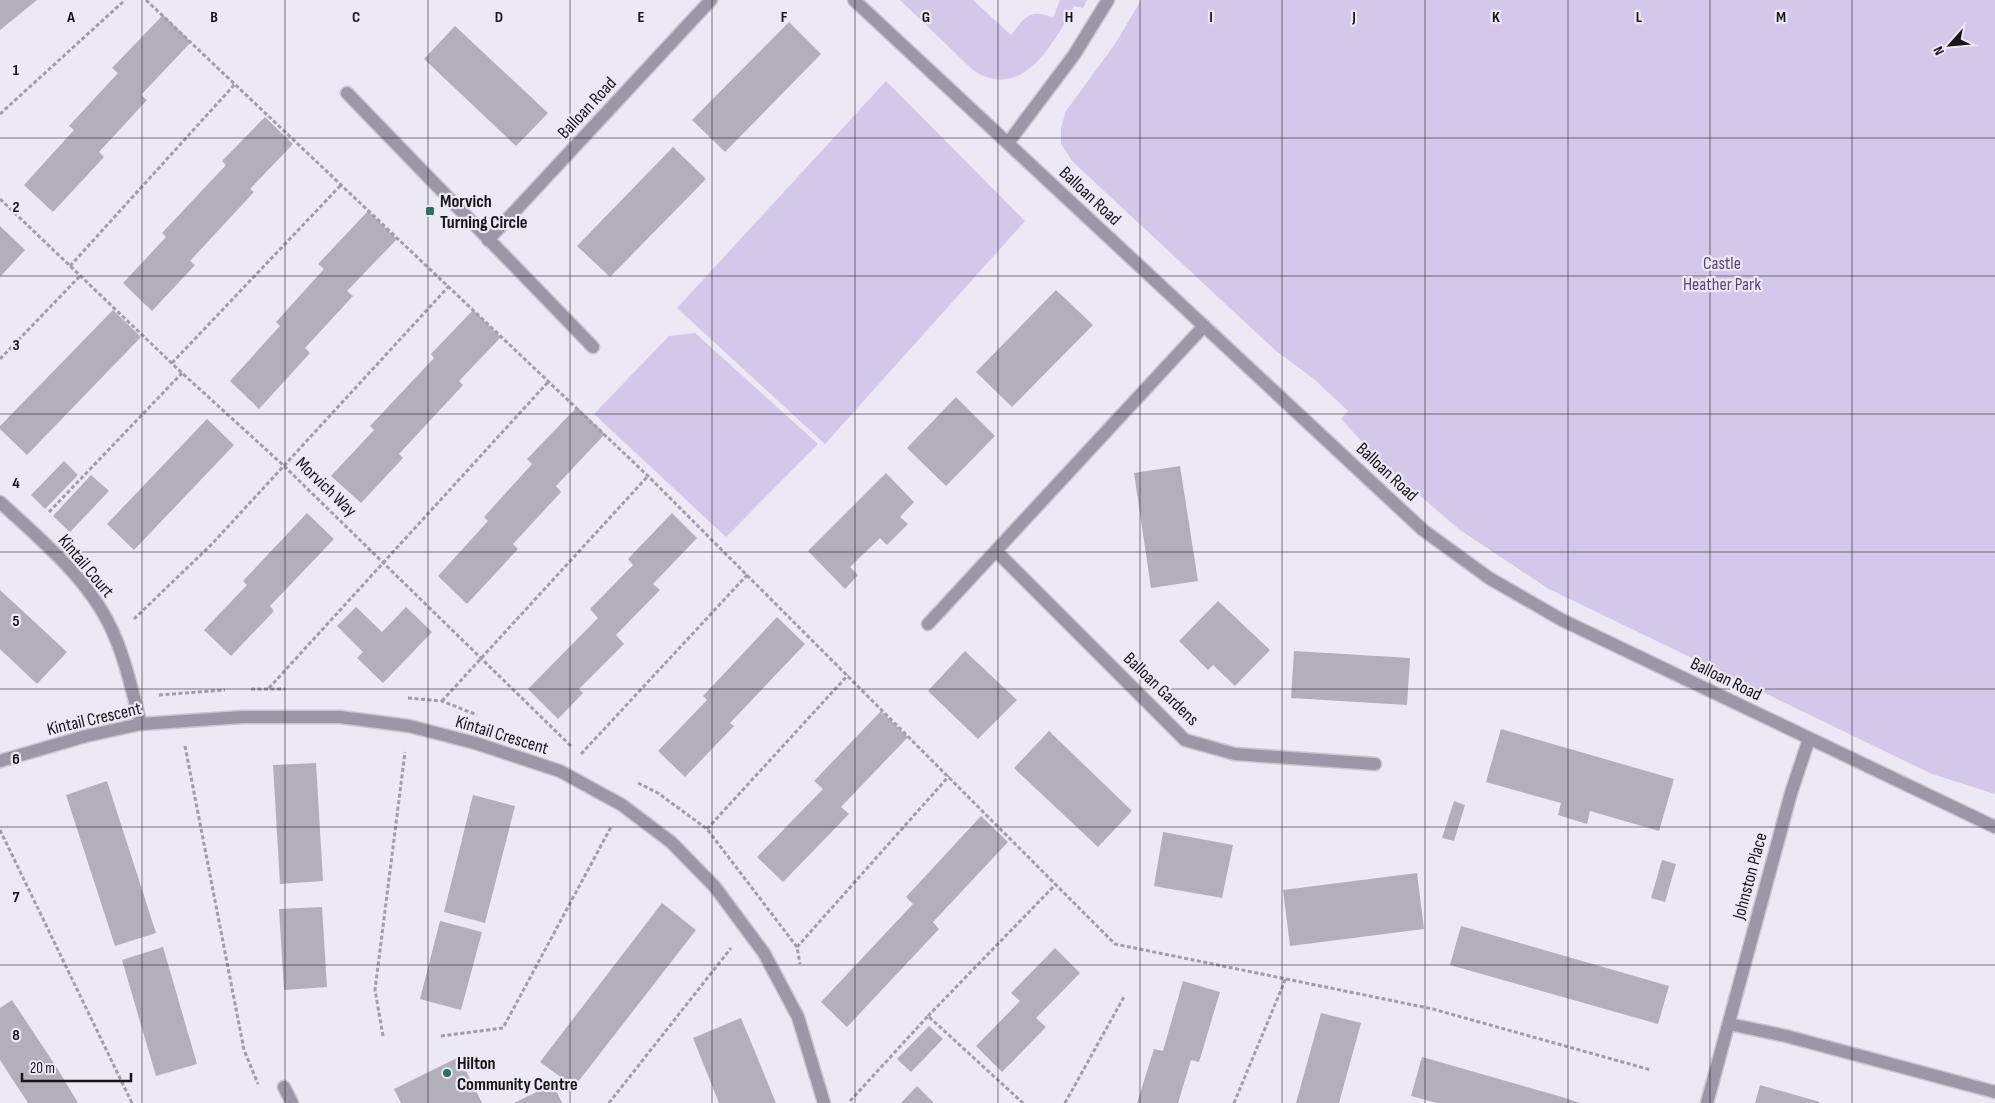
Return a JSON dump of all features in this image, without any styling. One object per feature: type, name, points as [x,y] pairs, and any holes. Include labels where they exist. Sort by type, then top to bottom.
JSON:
[{"type":"street","name":"Balloan Road","points":[[488,240],[711,0]]},
{"type":"street","name":"Balloan Road","points":[[854,0],[1423,530],[1489,578],[1562,620],[1995,826]]},
{"type":"street","points":[[1008,144],[1074,55],[1108,0]]},
{"type":"street","points":[[346,93],[593,347]]},
{"type":"street","points":[[928,624],[1204,326]]},
{"type":"street","name":"Kintail Court","points":[[0,502],[32,531],[94,598],[115,636],[141,724]]},
{"type":"street","name":"Balloan Gardens","points":[[996,551],[1185,740],[1235,754],[1375,764]]},
{"type":"street","name":"Kintail Crescent","points":[[0,761],[86,736],[141,724],[242,717],[340,717],[409,726],[475,743],[560,771],[622,805],[671,842],[715,887],[764,953],[798,1017],[824,1103]]},
{"type":"street","name":"Johnston Place","points":[[1707,1103],[1730,1024],[1791,793],[1810,739]]},
{"type":"street","points":[[1730,1024],[1786,1036],[1995,1092]]},
{"type":"street","points":[[284,1086],[292,1103]]},
{"type":"path","points":[[0,114],[125,0]]},
{"type":"path","points":[[146,0],[648,476],[1116,944],[1433,1009],[1651,1070]]},
{"type":"path","points":[[70,266],[235,84]]},
{"type":"path","points":[[172,363],[342,185]]},
{"type":"path","name":"Morvich Way","points":[[0,200],[182,373],[283,465],[573,748]]},
{"type":"path","points":[[0,360],[80,276]]},
{"type":"path","points":[[115,636],[212,544],[449,286]]},
{"type":"path","points":[[32,531],[182,373]]},
{"type":"path","points":[[268,688],[548,381]]},
{"type":"path","points":[[442,701],[648,476]]},
{"type":"path","points":[[587,761],[580,755],[748,574]]},
{"type":"path","points":[[707,829],[848,675]]},
{"type":"path","points":[[180,721],[244,1050],[260,1089]]},
{"type":"path","points":[[383,1036],[375,990],[409,726]]},
{"type":"path","points":[[797,947],[949,776]]},
{"type":"path","points":[[632,780],[658,792],[707,829],[797,947],[800,966]]},
{"type":"path","points":[[441,1036],[503,1028],[622,805]]},
{"type":"path","points":[[0,830],[132,1103]]},
{"type":"path","points":[[848,1103],[928,1016],[1056,884]]},
{"type":"path","points":[[609,1103],[746,928]]},
{"type":"path","points":[[1234,1103],[1286,978]]},
{"type":"path","points":[[1065,1103],[1126,995]]},
{"type":"path","points":[[928,1016],[1023,1103]]},
{"type":"green space","points":[[900,0],[973,0],[1011,35],[1024,19],[1033,14],[1053,18],[1060,0],[1087,0],[1083,8],[1074,6],[1047,51],[1035,64],[1022,74],[1008,79],[992,79],[974,71]]},
{"type":"green space","name":"Castle Heather Park","points":[[1141,0],[1995,0],[1995,794],[1932,774],[1549,589],[1460,530],[1384,465],[1341,419],[1348,411],[1314,379],[1275,350],[1073,162],[1061,144],[1061,128],[1066,111],[1115,44]]},
{"type":"green space","points":[[886,81],[1025,221],[825,444],[677,308]]},
{"type":"green space","points":[[695,333],[818,444],[726,537],[594,414],[669,336]]},
{"type":"building","points":[[0,0],[37,0],[0,30]]},
{"type":"building","points":[[163,15],[191,42],[141,95],[147,100],[99,152],[104,157],[53,212],[24,185],[74,130],[69,126],[118,73],[112,68]]},
{"type":"building","points":[[789,22],[821,54],[725,152],[692,120]]},
{"type":"building","points":[[455,26],[548,113],[516,146],[424,59]]},
{"type":"building","points":[[265,117],[293,144],[250,189],[254,192],[190,261],[195,265],[152,311],[123,283],[166,237],[162,233],[226,165],[222,161]]},
{"type":"building","points":[[673,147],[706,179],[610,277],[577,246]]},
{"type":"building","points":[[368,211],[397,239],[347,291],[353,296],[305,348],[310,353],[259,409],[230,381],[280,326],[276,322],[324,269],[318,264]]},
{"type":"building","points":[[0,226],[25,250],[0,277]]},
{"type":"building","points":[[1056,290],[1093,325],[1012,407],[976,372]]},
{"type":"building","points":[[113,310],[141,337],[27,455],[0,429],[0,426]]},
{"type":"building","points":[[473,310],[501,337],[459,381],[463,385],[399,454],[403,458],[361,503],[331,476],[374,430],[370,426],[434,358],[431,354]]},
{"type":"building","points":[[956,397],[995,436],[946,486],[907,448]]},
{"type":"building","points":[[577,407],[605,434],[556,486],[561,492],[513,544],[518,549],[467,604],[438,576],[488,521],[484,517],[532,464],[527,459]]},
{"type":"building","points":[[207,419],[234,445],[134,550],[107,524]]},
{"type":"building","points":[[64,461],[78,475],[45,509],[31,495]]},
{"type":"building","points":[[1180,466],[1198,581],[1151,588],[1134,473]]},
{"type":"building","points":[[886,473],[914,502],[900,517],[908,524],[887,545],[880,538],[850,567],[858,575],[845,589],[808,551]]},
{"type":"building","points":[[91,475],[109,491],[70,532],[53,516]]},
{"type":"building","points":[[307,513],[334,539],[270,606],[274,611],[231,656],[204,630],[247,585],[243,581]]},
{"type":"building","points":[[672,513],[697,538],[653,584],[660,590],[616,635],[624,644],[579,689],[583,693],[558,719],[528,689],[598,618],[590,609],[633,565],[628,559]]},
{"type":"building","points":[[0,590],[67,652],[37,684],[0,649]]},
{"type":"building","points":[[1218,601],[1270,650],[1235,686],[1213,665],[1208,670],[1179,641]]},
{"type":"building","points":[[356,607],[382,632],[406,607],[432,632],[383,683],[357,658],[363,652],[337,626]]},
{"type":"building","points":[[777,617],[805,644],[730,723],[734,726],[685,777],[658,751],[707,700],[703,696]]},
{"type":"building","points":[[965,651],[1017,700],[978,739],[928,691]]},
{"type":"building","points":[[1294,651],[1410,658],[1407,705],[1291,698]]},
{"type":"building","points":[[881,711],[908,737],[841,807],[849,814],[783,882],[757,857],[823,789],[814,781]]},
{"type":"building","points":[[1501,729],[1674,779],[1659,831],[1590,811],[1587,824],[1558,815],[1561,803],[1486,782]]},
{"type":"building","points":[[1049,731],[1132,811],[1098,847],[1014,768]]},
{"type":"building","points":[[316,763],[323,881],[280,884],[273,765]]},
{"type":"building","points":[[107,781],[156,933],[115,946],[66,795]]},
{"type":"building","points":[[473,795],[515,806],[485,923],[444,912]]},
{"type":"building","points":[[1454,801],[1465,805],[1454,841],[1442,838]]},
{"type":"building","points":[[981,816],[1008,842],[933,922],[939,929],[847,1027],[821,1002],[913,904],[906,897]]},
{"type":"building","points":[[1163,832],[1233,845],[1222,898],[1154,886]]},
{"type":"building","points":[[1662,860],[1676,864],[1665,902],[1651,898]]},
{"type":"building","points":[[1417,873],[1424,929],[1290,946],[1283,890]]},
{"type":"building","points":[[662,903],[696,930],[574,1087],[540,1062]]},
{"type":"building","points":[[322,907],[327,987],[284,990],[279,909]]},
{"type":"building","points":[[440,921],[482,932],[461,1010],[420,999]]},
{"type":"building","points":[[1461,926],[1669,986],[1658,1024],[1450,965]]},
{"type":"building","points":[[163,947],[197,1064],[156,1076],[122,960]]},
{"type":"building","points":[[1055,948],[1080,973],[1036,1018],[1046,1027],[1002,1072],[976,1046],[1020,1001],[1011,993]]},
{"type":"building","points":[[1183,981],[1220,992],[1199,1062],[1191,1060],[1178,1103],[1137,1103],[1154,1049],[1163,1051]]},
{"type":"building","points":[[12,1000],[78,1103],[28,1103],[0,1060],[0,1008]]},
{"type":"building","points":[[1321,1013],[1361,1023],[1339,1103],[1296,1103]]},
{"type":"building","points":[[741,1018],[776,1103],[719,1103],[693,1038]]},
{"type":"building","points":[[929,1026],[943,1039],[911,1072],[897,1059]]},
{"type":"building","name":"Hilton Community Centre","points":[[459,1057],[482,1103],[401,1103],[394,1089]]},
{"type":"building","points":[[1422,1057],[1580,1103],[1437,1103],[1411,1096]]},
{"type":"building","name":"Hilton Community Centre","points":[[553,1084],[562,1103],[514,1103]]},
{"type":"building","points":[[1760,1085],[1820,1102],[1755,1103]]},
{"type":"building","points":[[917,1086],[934,1103],[901,1103]]},
{"type":"place","name":"Morvich Turning Circle","points":[[430,211]]},
{"type":"place","name":"Hilton Community Centre","points":[[447,1073]]}]
